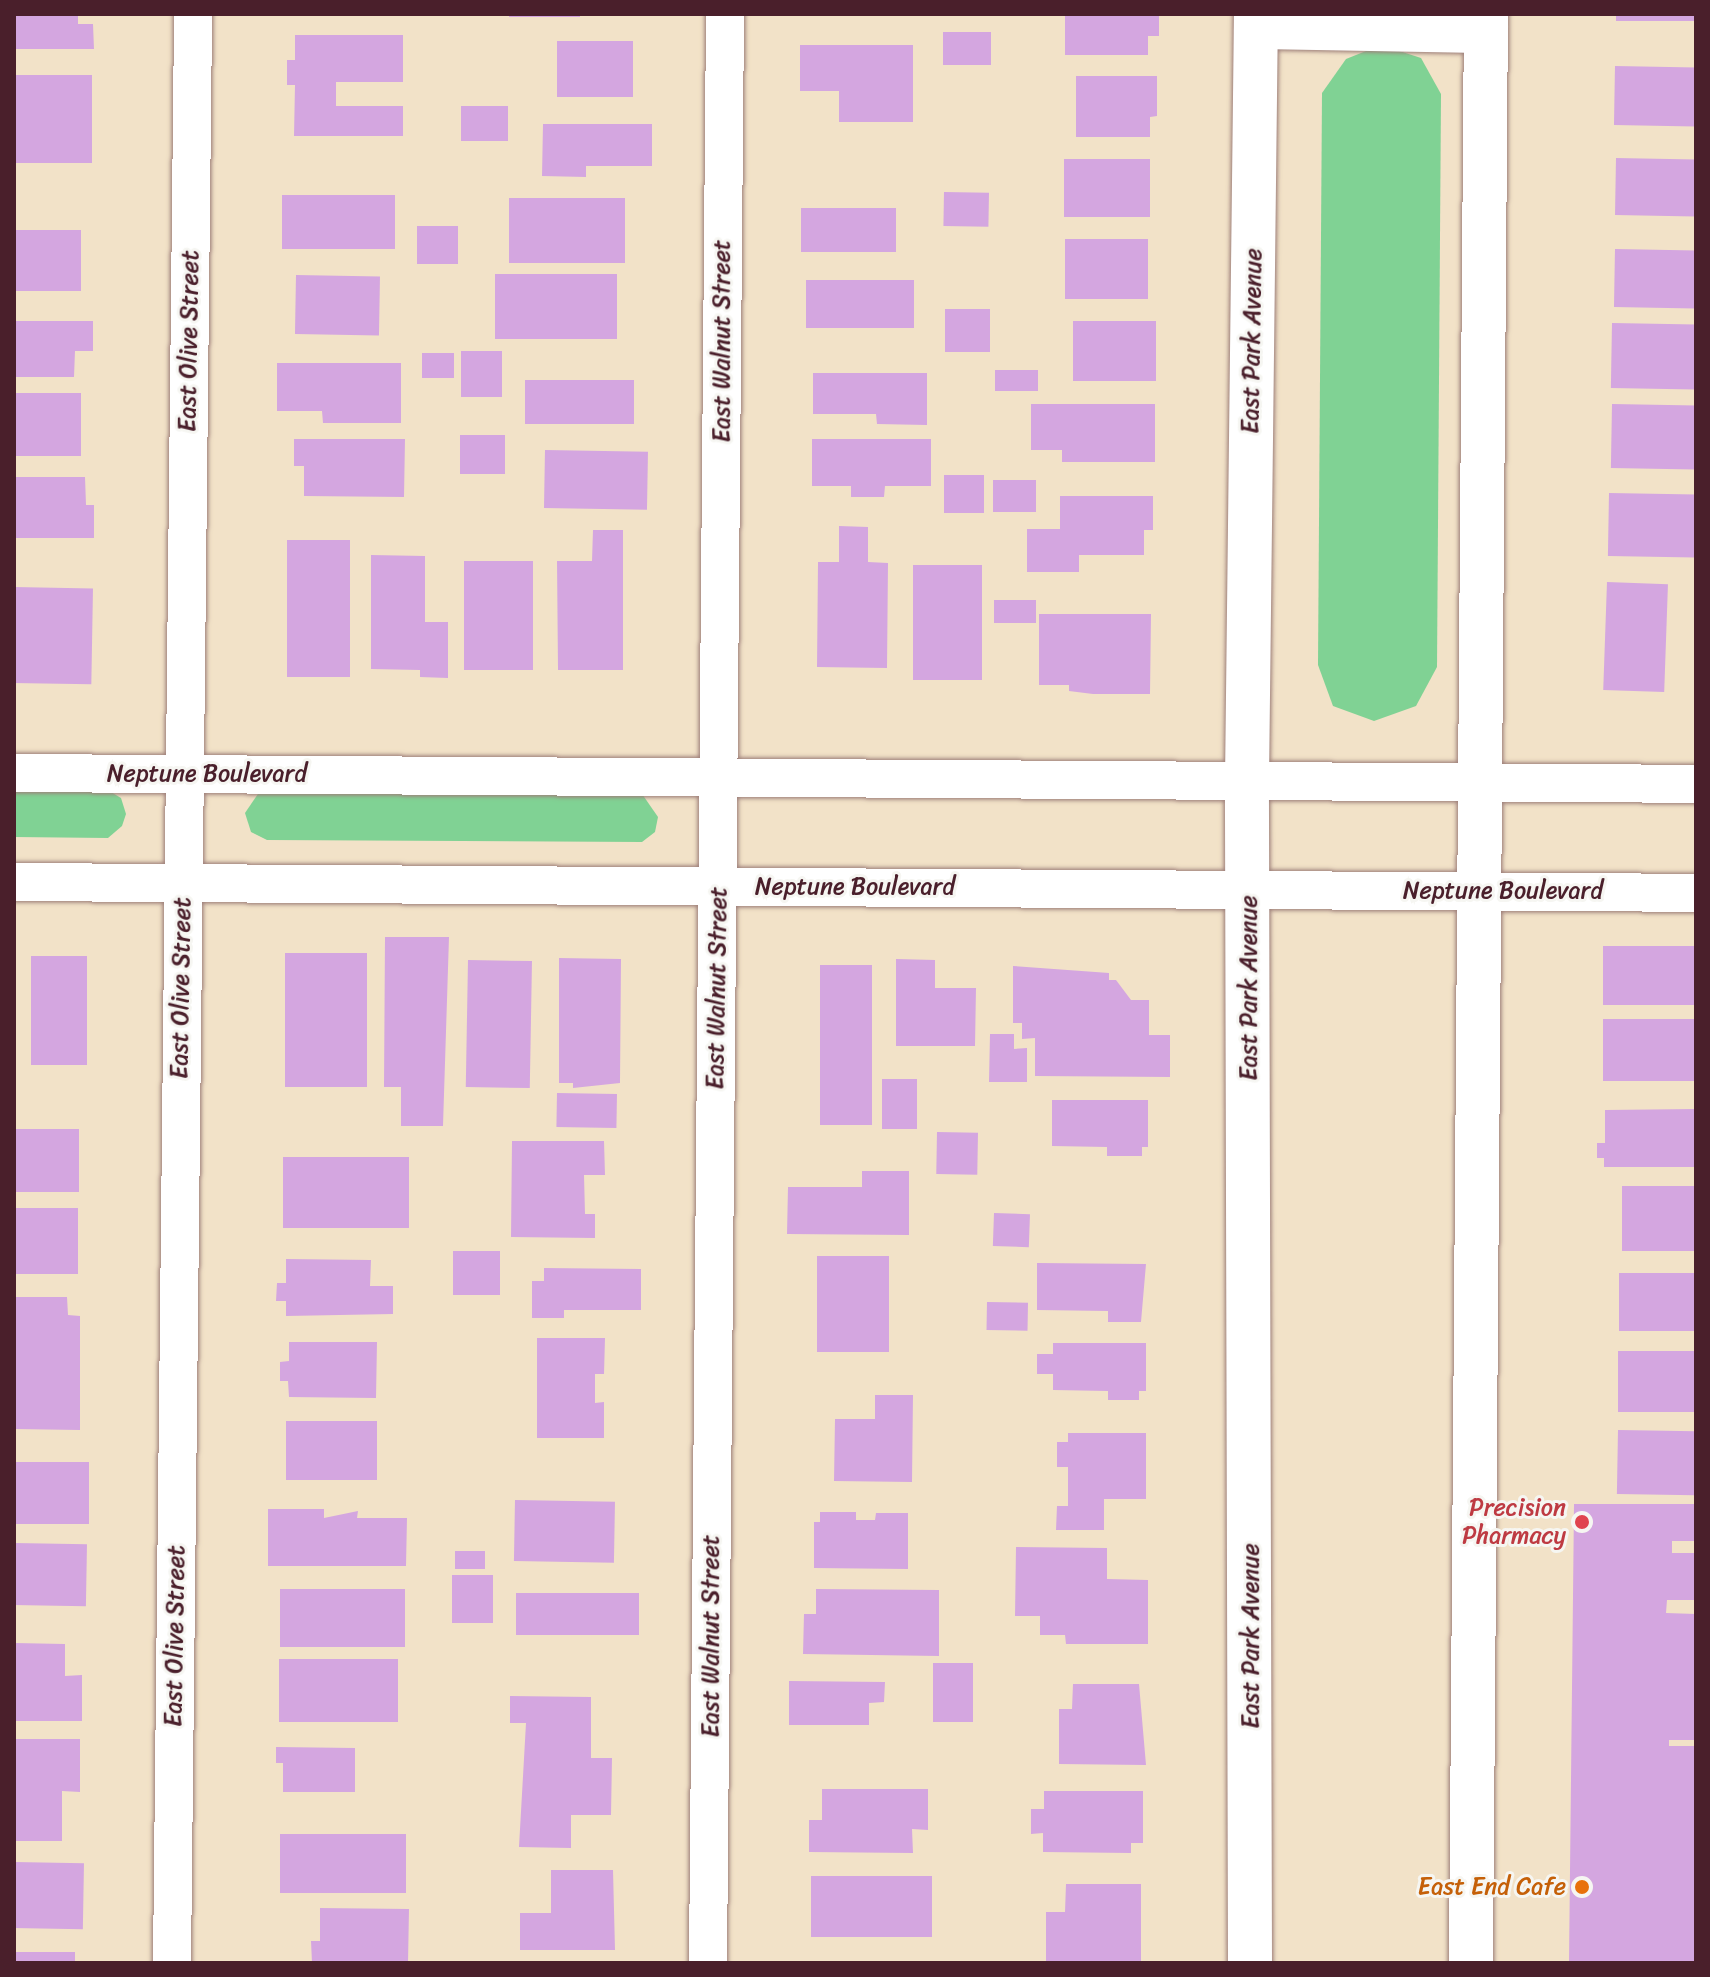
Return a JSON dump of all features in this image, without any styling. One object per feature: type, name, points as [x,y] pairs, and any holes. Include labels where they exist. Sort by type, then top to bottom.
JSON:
[{"type":"highway","points":[[1256,20],[1486,22],[1471,1963]]},
{"type":"highway","name":"East Park Avenue","points":[[1250,1963],[1247,781],[1256,20]]},
{"type":"street","name":"East Olive Street","points":[[172,1963],[193,14]]},
{"type":"street","name":"East Walnut Street","points":[[708,1963],[725,14]]},
{"type":"street","name":"Neptune Boulevard","points":[[14,773],[1696,784]]},
{"type":"street","name":"Neptune Boulevard","points":[[14,882],[1696,893]]},
{"type":"green space","points":[[1381,45],[1421,58],[1441,94],[1437,667],[1416,706],[1374,721],[1333,706],[1318,665],[1322,93],[1346,59]]},
{"type":"green space","points":[[14,788],[106,789],[121,798],[126,814],[122,826],[108,838],[14,837]]},
{"type":"green space","points":[[262,788],[640,791],[658,817],[655,832],[642,842],[267,840],[251,832],[245,813]]},
{"type":"building","points":[[14,14],[78,14],[78,24],[93,24],[94,49],[14,49]]},
{"type":"building","points":[[509,14],[580,14],[580,17],[509,17]]},
{"type":"building","points":[[1065,14],[1159,14],[1159,36],[1148,36],[1148,55],[1065,55]]},
{"type":"building","points":[[1616,14],[1696,14],[1696,21],[1616,21]]},
{"type":"building","points":[[943,32],[991,32],[991,65],[943,65]]},
{"type":"building","points":[[295,35],[403,35],[403,82],[336,82],[336,106],[403,106],[403,136],[294,136],[295,85],[287,85],[287,60],[295,60]]},
{"type":"building","points":[[557,41],[633,41],[633,97],[557,97]]},
{"type":"building","points":[[800,45],[913,45],[913,122],[839,122],[839,91],[800,91]]},
{"type":"building","points":[[1615,66],[1696,67],[1695,126],[1614,125]]},
{"type":"building","points":[[14,75],[92,75],[92,163],[14,163]]},
{"type":"building","points":[[1076,76],[1157,76],[1157,116],[1150,117],[1150,137],[1076,137]]},
{"type":"building","points":[[461,106],[508,106],[508,141],[461,141]]},
{"type":"building","points":[[543,124],[652,124],[652,166],[586,166],[586,177],[542,176]]},
{"type":"building","points":[[1616,158],[1696,159],[1695,216],[1615,215]]},
{"type":"building","points":[[1064,159],[1150,159],[1150,217],[1064,217]]},
{"type":"building","points":[[944,192],[989,193],[988,227],[943,226]]},
{"type":"building","points":[[282,195],[395,195],[395,249],[282,249]]},
{"type":"building","points":[[509,198],[625,198],[625,263],[509,263]]},
{"type":"building","points":[[801,208],[896,208],[896,252],[801,252]]},
{"type":"building","points":[[417,226],[458,226],[458,264],[417,264]]},
{"type":"building","points":[[14,230],[81,230],[81,291],[14,291]]},
{"type":"building","points":[[1065,239],[1148,239],[1148,299],[1065,299]]},
{"type":"building","points":[[1615,249],[1696,250],[1695,308],[1614,307]]},
{"type":"building","points":[[495,274],[617,274],[617,339],[495,339]]},
{"type":"building","points":[[296,275],[380,276],[379,335],[295,334]]},
{"type":"building","points":[[806,280],[914,280],[914,328],[806,328]]},
{"type":"building","points":[[945,309],[990,309],[990,352],[945,352]]},
{"type":"building","points":[[14,321],[93,321],[93,351],[75,351],[74,377],[14,377]]},
{"type":"building","points":[[1073,321],[1156,321],[1156,381],[1073,381]]},
{"type":"building","points":[[1612,323],[1696,324],[1695,389],[1611,388]]},
{"type":"building","points":[[461,351],[502,351],[502,397],[461,397]]},
{"type":"building","points":[[422,353],[454,353],[454,378],[422,378]]},
{"type":"building","points":[[277,363],[401,363],[401,423],[323,423],[322,411],[277,411]]},
{"type":"building","points":[[995,370],[1038,370],[1038,391],[995,391]]},
{"type":"building","points":[[813,373],[927,373],[927,425],[877,424],[876,414],[813,414]]},
{"type":"building","points":[[525,380],[634,380],[634,424],[525,424]]},
{"type":"building","points":[[14,393],[81,393],[81,456],[14,456]]},
{"type":"building","points":[[1031,404],[1155,404],[1155,462],[1062,462],[1062,450],[1031,450]]},
{"type":"building","points":[[1612,404],[1696,405],[1695,469],[1611,468]]},
{"type":"building","points":[[460,435],[505,435],[505,474],[460,474]]},
{"type":"building","points":[[294,439],[405,439],[404,497],[304,496],[304,466],[294,466]]},
{"type":"building","points":[[812,439],[931,439],[931,486],[885,486],[884,497],[851,497],[851,486],[812,486]]},
{"type":"building","points":[[545,450],[648,452],[647,510],[544,508]]},
{"type":"building","points":[[944,475],[984,475],[984,513],[944,513]]},
{"type":"building","points":[[14,477],[85,477],[86,505],[94,505],[94,538],[14,538]]},
{"type":"building","points":[[993,480],[1036,480],[1036,512],[993,512]]},
{"type":"building","points":[[1609,493],[1696,495],[1695,558],[1608,556]]},
{"type":"building","points":[[1060,496],[1153,496],[1153,530],[1144,530],[1144,555],[1079,555],[1079,572],[1027,572],[1027,529],[1060,529]]},
{"type":"building","points":[[839,526],[868,527],[868,562],[888,563],[887,668],[817,667],[818,562],[839,562]]},
{"type":"building","points":[[593,530],[623,530],[623,670],[558,670],[557,561],[592,561]]},
{"type":"building","points":[[287,540],[350,540],[350,677],[287,677]]},
{"type":"building","points":[[371,555],[425,556],[425,622],[448,622],[448,678],[420,677],[420,670],[371,669]]},
{"type":"building","points":[[464,561],[533,561],[533,670],[464,670]]},
{"type":"building","points":[[913,565],[982,565],[982,680],[913,680]]},
{"type":"building","points":[[1607,582],[1668,584],[1664,692],[1603,690]]},
{"type":"building","points":[[14,587],[93,588],[91,684],[14,683]]},
{"type":"building","points":[[994,600],[1036,600],[1036,623],[994,623]]},
{"type":"building","points":[[1039,614],[1151,614],[1150,694],[1093,694],[1069,691],[1069,685],[1039,685]]},
{"type":"building","points":[[385,937],[449,937],[443,1126],[401,1126],[401,1087],[384,1087]]},
{"type":"building","points":[[1603,946],[1696,946],[1696,1005],[1603,1005]]},
{"type":"building","points":[[285,953],[367,953],[367,1087],[285,1087]]},
{"type":"building","points":[[31,956],[87,956],[87,1065],[31,1065]]},
{"type":"building","points":[[559,958],[621,959],[620,1083],[573,1088],[573,1083],[559,1083]]},
{"type":"building","points":[[896,959],[935,960],[935,988],[976,988],[975,1046],[896,1046]]},
{"type":"building","points":[[468,960],[532,961],[530,1088],[466,1087]]},
{"type":"building","points":[[820,965],[872,965],[872,1125],[820,1125]]},
{"type":"building","points":[[1013,966],[1109,973],[1109,980],[1116,980],[1131,1000],[1149,1000],[1149,1035],[1170,1035],[1170,1077],[1035,1076],[1035,1038],[1022,1039],[1022,1023],[1013,1023]]},
{"type":"building","points":[[1603,1019],[1696,1019],[1696,1081],[1603,1081]]},
{"type":"building","points":[[990,1034],[1014,1034],[1014,1049],[1027,1048],[1027,1082],[989,1082]]},
{"type":"building","points":[[882,1079],[917,1079],[917,1129],[882,1129]]},
{"type":"building","points":[[557,1093],[617,1094],[616,1128],[556,1127]]},
{"type":"building","points":[[1052,1100],[1148,1100],[1148,1147],[1142,1147],[1142,1156],[1107,1156],[1107,1147],[1052,1146]]},
{"type":"building","points":[[1696,1109],[1696,1167],[1604,1167],[1604,1158],[1597,1158],[1597,1143],[1605,1143],[1605,1110]]},
{"type":"building","points":[[14,1129],[79,1129],[79,1192],[14,1192]]},
{"type":"building","points":[[937,1132],[978,1133],[977,1175],[936,1174]]},
{"type":"building","points":[[512,1141],[604,1141],[605,1175],[584,1175],[585,1214],[595,1214],[595,1238],[511,1237]]},
{"type":"building","points":[[283,1157],[409,1157],[409,1228],[283,1228]]},
{"type":"building","points":[[862,1171],[909,1171],[909,1235],[787,1234],[788,1187],[862,1187]]},
{"type":"building","points":[[1622,1186],[1696,1186],[1696,1251],[1622,1251]]},
{"type":"building","points":[[14,1208],[78,1208],[78,1274],[14,1274]]},
{"type":"building","points":[[994,1213],[1030,1214],[1029,1247],[993,1246]]},
{"type":"building","points":[[453,1251],[500,1251],[500,1295],[453,1295]]},
{"type":"building","points":[[817,1256],[889,1256],[889,1352],[817,1352]]},
{"type":"building","points":[[286,1259],[371,1260],[370,1286],[393,1286],[393,1314],[286,1316],[286,1301],[276,1301],[277,1283],[286,1283]]},
{"type":"building","points":[[1037,1263],[1146,1264],[1141,1322],[1108,1322],[1108,1311],[1037,1310]]},
{"type":"building","points":[[544,1268],[641,1269],[641,1310],[564,1310],[564,1318],[532,1318],[532,1281],[544,1281]]},
{"type":"building","points":[[1619,1273],[1696,1273],[1696,1331],[1619,1331]]},
{"type":"building","points":[[14,1297],[67,1297],[68,1315],[80,1316],[80,1430],[14,1429]]},
{"type":"building","points":[[987,1302],[1028,1303],[1028,1331],[987,1330]]},
{"type":"building","points":[[537,1338],[605,1338],[604,1374],[595,1374],[595,1403],[604,1402],[604,1438],[537,1438]]},
{"type":"building","points":[[289,1342],[377,1342],[376,1398],[289,1397],[288,1381],[280,1381],[280,1362],[289,1361]]},
{"type":"building","points":[[1053,1343],[1146,1343],[1146,1391],[1139,1391],[1139,1400],[1108,1400],[1108,1391],[1053,1390],[1053,1374],[1037,1374],[1037,1354],[1053,1354]]},
{"type":"building","points":[[1618,1351],[1696,1351],[1696,1412],[1618,1412]]},
{"type":"building","points":[[875,1395],[913,1395],[912,1482],[834,1481],[835,1419],[875,1419]]},
{"type":"building","points":[[286,1421],[377,1421],[377,1480],[286,1480]]},
{"type":"building","points":[[1618,1430],[1696,1431],[1695,1495],[1617,1494]]},
{"type":"building","points":[[1068,1433],[1146,1433],[1146,1499],[1104,1499],[1104,1530],[1056,1530],[1057,1506],[1068,1506],[1068,1467],[1057,1467],[1057,1442],[1068,1442]]},
{"type":"building","points":[[14,1462],[89,1462],[89,1524],[14,1524]]},
{"type":"building","points":[[515,1500],[615,1502],[614,1563],[514,1561]]},
{"type":"building","points":[[1574,1504],[1696,1504],[1696,1541],[1672,1541],[1672,1553],[1696,1553],[1696,1600],[1667,1600],[1666,1613],[1696,1614],[1696,1740],[1669,1740],[1669,1746],[1696,1746],[1696,1963],[1569,1963]]},
{"type":"building","points":[[268,1509],[324,1509],[324,1518],[358,1511],[357,1518],[407,1518],[406,1566],[268,1566]]},
{"type":"building","points":[[820,1512],[856,1512],[856,1520],[875,1520],[876,1513],[908,1513],[908,1569],[814,1568],[814,1522],[820,1522]]},
{"type":"building","points":[[14,1543],[87,1544],[86,1606],[14,1605]]},
{"type":"building","points":[[1016,1547],[1107,1548],[1107,1579],[1148,1580],[1148,1644],[1066,1644],[1065,1635],[1040,1635],[1040,1616],[1015,1616]]},
{"type":"building","points":[[455,1551],[485,1551],[485,1569],[455,1569]]},
{"type":"building","points":[[452,1575],[493,1575],[493,1623],[452,1623]]},
{"type":"building","points":[[280,1589],[405,1589],[405,1647],[280,1647]]},
{"type":"building","points":[[816,1589],[939,1590],[939,1656],[803,1654],[804,1614],[816,1614]]},
{"type":"building","points":[[516,1593],[639,1593],[639,1635],[516,1635]]},
{"type":"building","points":[[14,1643],[65,1644],[65,1676],[82,1675],[82,1721],[14,1721]]},
{"type":"building","points":[[279,1659],[398,1659],[398,1722],[279,1722]]},
{"type":"building","points":[[933,1663],[973,1663],[973,1722],[933,1722]]},
{"type":"building","points":[[789,1681],[885,1682],[884,1702],[869,1703],[869,1725],[789,1725]]},
{"type":"building","points":[[1073,1684],[1139,1684],[1146,1765],[1059,1764],[1059,1709],[1072,1709]]},
{"type":"building","points":[[510,1696],[591,1697],[591,1758],[612,1758],[611,1815],[571,1815],[571,1848],[519,1847],[526,1723],[510,1723]]},
{"type":"building","points":[[14,1739],[80,1739],[80,1792],[62,1791],[62,1841],[14,1841]]},
{"type":"building","points":[[276,1747],[355,1748],[355,1792],[283,1792],[283,1763],[276,1763]]},
{"type":"building","points":[[822,1789],[928,1789],[928,1830],[912,1829],[913,1853],[809,1852],[809,1820],[822,1820]]},
{"type":"building","points":[[1044,1791],[1143,1791],[1143,1843],[1131,1843],[1131,1853],[1043,1852],[1043,1833],[1031,1834],[1031,1809],[1044,1809]]},
{"type":"building","points":[[280,1834],[406,1834],[406,1893],[280,1893]]},
{"type":"building","points":[[14,1862],[84,1863],[83,1929],[14,1928]]},
{"type":"building","points":[[551,1870],[613,1870],[615,1950],[520,1950],[520,1913],[551,1913]]},
{"type":"building","points":[[811,1876],[932,1876],[932,1937],[811,1937]]},
{"type":"building","points":[[1066,1884],[1141,1884],[1141,1963],[1046,1963],[1046,1912],[1065,1912]]},
{"type":"building","points":[[320,1908],[409,1909],[408,1963],[312,1963],[311,1941],[320,1941]]},
{"type":"building","points":[[14,1952],[75,1952],[75,1963],[14,1963]]},
{"type":"place","name":"Precision Pharmacy","points":[[1582,1522]]},
{"type":"place","name":"East End Cafe","points":[[1582,1887]]}]
